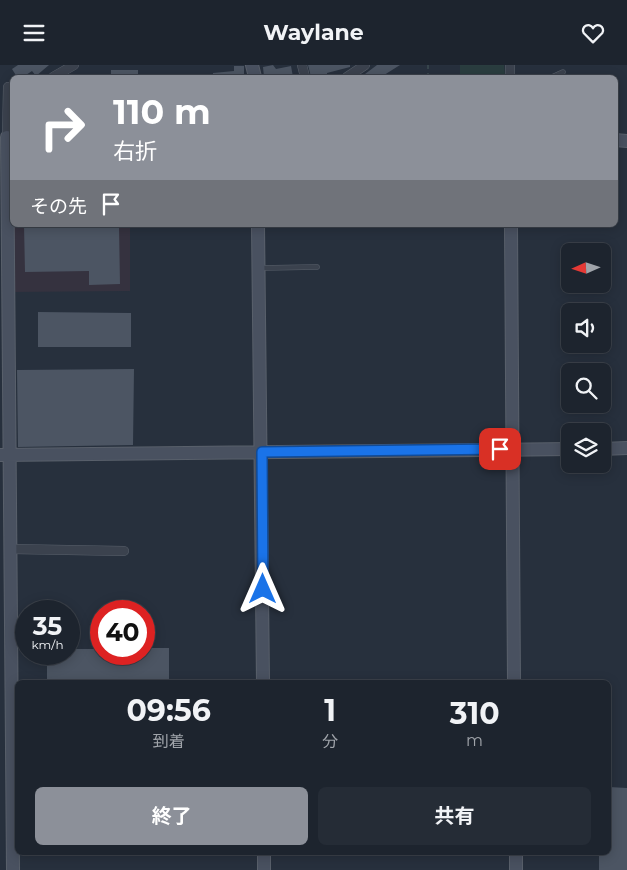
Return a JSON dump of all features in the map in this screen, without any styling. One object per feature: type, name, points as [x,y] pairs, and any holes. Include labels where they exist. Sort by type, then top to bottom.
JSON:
[{"type":"street","points":[[56,75],[74,65]]},
{"type":"street","points":[[350,75],[365,65]]},
{"type":"street","points":[[7,87],[5,455],[11,549],[8,565],[8,610],[13,870]]},
{"type":"street","points":[[258,227],[263,680]]},
{"type":"street","points":[[512,227],[514,680]]},
{"type":"street","points":[[611,449],[627,448]]},
{"type":"street","points":[[5,455],[561,449]]},
{"type":"street","points":[[11,549],[124,551]]},
{"type":"street","points":[[264,855],[264,870]]},
{"type":"street","points":[[516,855],[516,870]]},
{"type":"lane","points":[[556,75],[563,72]]},
{"type":"lane","points":[[259,268],[316,267]]},
{"type":"shaded area","points":[[460,65],[504,65],[505,75],[460,75]]},
{"type":"shaded area","points":[[12,227],[130,227],[130,291],[13,292]]},
{"type":"building","points":[[18,65],[49,65],[37,75],[32,71],[26,75],[16,75],[12,69]]},
{"type":"building","points":[[273,65],[276,69],[291,66],[293,75],[264,75],[263,67]]},
{"type":"building","points":[[308,65],[350,65],[350,67],[327,73],[327,75],[310,75]]},
{"type":"building","points":[[377,65],[400,65],[384,75],[364,75]]},
{"type":"building","points":[[234,66],[244,66],[244,75],[213,75],[213,73],[234,71]]},
{"type":"building","points":[[111,70],[138,70],[138,75],[111,75]]},
{"type":"building","points":[[24,227],[119,227],[120,284],[89,285],[89,271],[25,272]]},
{"type":"building","points":[[38,312],[131,313],[131,347],[38,347]]},
{"type":"building","points":[[134,369],[133,445],[18,447],[17,370]]},
{"type":"building","points":[[155,648],[169,648],[169,680],[47,680],[47,665],[80,665],[80,649],[90,649],[90,665],[155,665]]},
{"type":"building","points":[[611,787],[627,788],[627,870],[599,870],[599,855],[611,855]]},
{"type":"route","points":[[263,589],[262,452],[500,449]]}]
